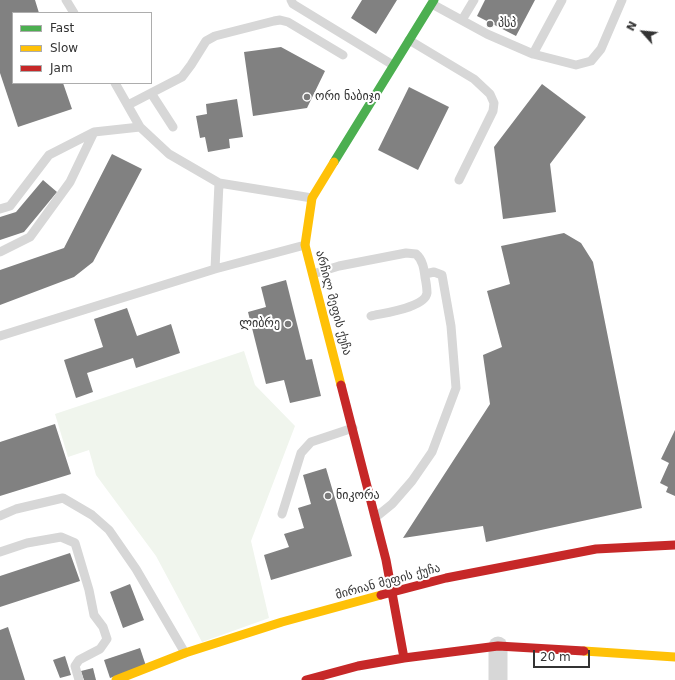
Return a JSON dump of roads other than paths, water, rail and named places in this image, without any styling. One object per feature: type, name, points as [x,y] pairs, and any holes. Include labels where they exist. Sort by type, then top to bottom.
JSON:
[{"type":"street","name":"არჩილ მეფის ქუჩა","points":[[404,658],[393,593],[353,428],[305,245],[312,198],[433,2]]},
{"type":"street","name":"მირიან მეფის ქუჩა","points":[[116,680],[185,653],[282,622],[446,578],[596,549],[675,545]]},
{"type":"street","points":[[498,646],[498,680]]},
{"type":"street","points":[[306,680],[358,666],[404,658],[498,646],[675,657]]},
{"type":"lane","points":[[66,0],[73,12]]},
{"type":"lane","points":[[291,0],[293,4],[394,65]]},
{"type":"lane","points":[[462,20],[474,0]]},
{"type":"lane","points":[[533,54],[562,0]]},
{"type":"lane","points":[[433,2],[487,34],[533,54],[576,64],[591,60],[601,49],[622,0]]},
{"type":"lane","points":[[128,105],[182,77],[206,42],[215,36],[274,20],[288,22],[343,55]]},
{"type":"lane","points":[[409,40],[474,80],[490,94],[494,103],[493,110],[459,180]]},
{"type":"lane","points":[[115,84],[140,127],[168,154],[219,183],[312,198]]},
{"type":"lane","points":[[151,93],[173,127]]},
{"type":"lane","points":[[0,209],[10,206],[49,155],[94,132],[140,127]]},
{"type":"lane","points":[[0,252],[30,237],[70,182],[94,132]]},
{"type":"lane","points":[[216,269],[219,183]]},
{"type":"lane","points":[[0,336],[216,269],[305,245]]},
{"type":"lane","points":[[313,274],[339,266],[411,253],[420,257],[425,274],[427,294],[422,302],[417,305],[371,316]]},
{"type":"lane","points":[[375,518],[392,504],[412,481],[432,452],[456,388],[451,326],[442,275],[434,272],[425,274]]},
{"type":"lane","points":[[282,514],[301,453],[311,442],[353,428]]},
{"type":"lane","points":[[0,516],[16,509],[63,498],[92,515],[109,530],[136,569],[185,653]]},
{"type":"lane","points":[[0,552],[27,543],[62,537],[75,543],[89,590],[94,615],[103,627],[107,639],[100,649],[79,660],[75,666],[79,680]]},
{"type":"place","name":"პსპ","points":[[490,24]]},
{"type":"place","name":"ორი ნაბიჯი","points":[[307,97]]},
{"type":"place","name":"ლიბრე","points":[[288,324]]},
{"type":"place","name":"ნიკორა","points":[[328,496]]}]
